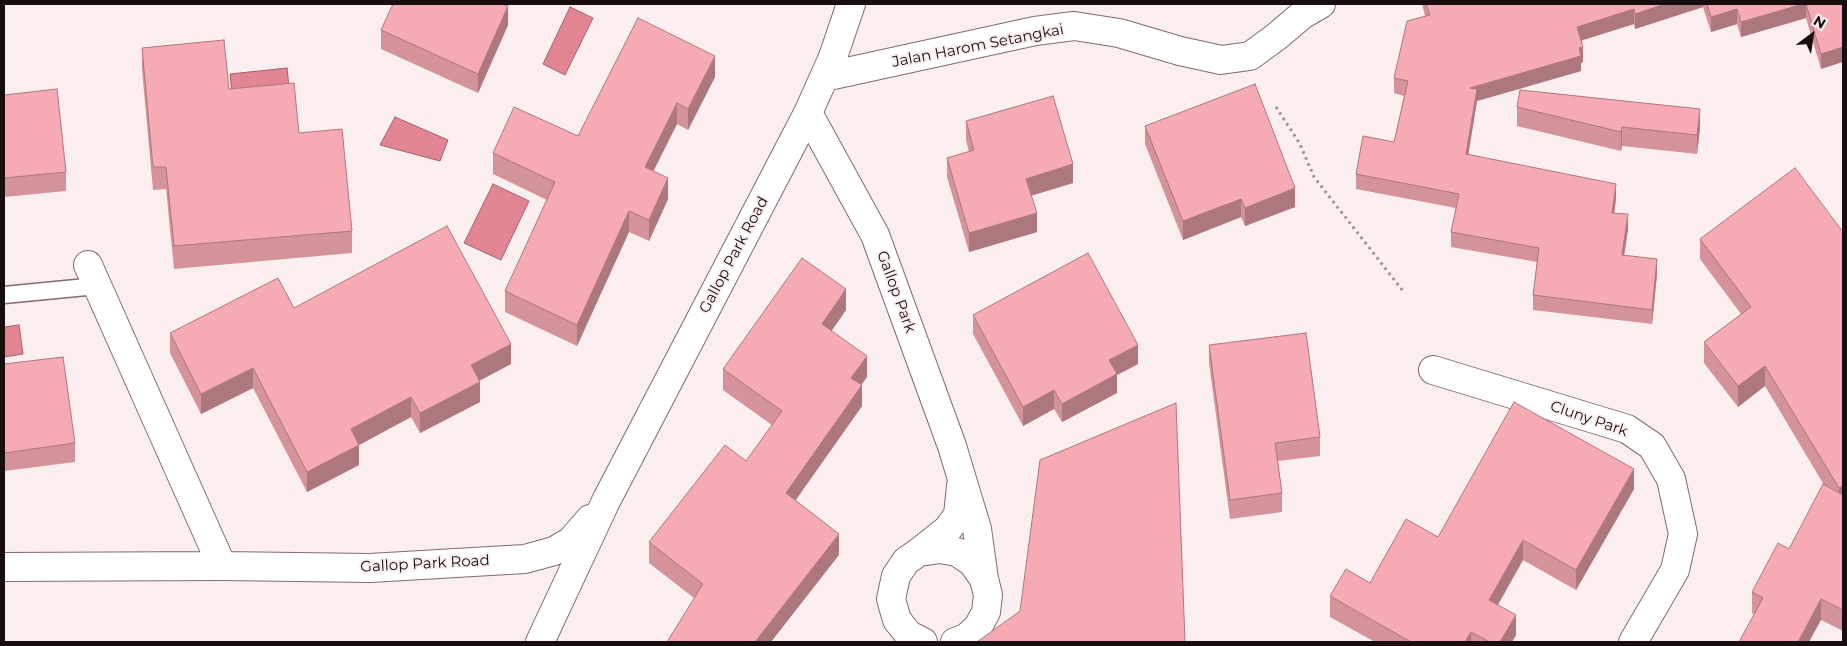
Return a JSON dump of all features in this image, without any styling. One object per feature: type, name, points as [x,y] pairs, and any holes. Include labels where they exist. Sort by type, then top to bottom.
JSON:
[{"type":"street","name":"Gallop Park Road","points":[[540,642],[606,501],[808,113],[833,57],[851,4]]},
{"type":"street","name":"Jalan Harom Setangkai","points":[[824,77],[1035,31],[1074,26],[1119,33],[1180,51],[1221,60],[1250,56],[1302,15],[1321,4]]},
{"type":"street","name":"Gallop Park","points":[[808,113],[874,235],[952,446],[977,530],[988,595],[986,612],[978,627],[966,638],[955,642]]},
{"type":"street","points":[[93,275],[222,566]]},
{"type":"street","name":"Cluny Park","points":[[1434,370],[1627,430],[1652,446],[1671,479],[1683,534],[1675,570],[1633,642]]},
{"type":"street","name":"Gallop Park","points":[[923,642],[909,635],[897,620],[891,598],[896,576],[906,561],[948,529],[958,515],[962,480]]},
{"type":"street","name":"Gallop Park Road","points":[[4,568],[222,566],[370,568],[525,559],[554,551],[571,540],[606,501]]},
{"type":"street","points":[[919,552],[940,549],[957,552],[972,562],[984,579]]},
{"type":"lane","points":[[4,295],[93,275]]},
{"type":"path","points":[[1276,107],[1300,144],[1314,177],[1403,291]]},
{"type":"shaded area","points":[[570,7],[593,18],[565,75],[543,64]]},
{"type":"shaded area","points":[[287,68],[290,96],[233,102],[230,74]]},
{"type":"shaded area","points":[[395,117],[448,140],[440,161],[380,145]]},
{"type":"shaded area","points":[[493,184],[529,201],[501,260],[464,243]]},
{"type":"shaded area","points":[[19,325],[23,354],[4,357],[4,327]]},
{"type":"building","points":[[393,4],[502,4],[508,6],[478,74],[381,30]]},
{"type":"building","points":[[1426,4],[1665,4],[1635,14],[1634,9],[1577,27],[1583,47],[1579,48],[1581,56],[1470,88],[1477,89],[1466,154],[1616,184],[1612,213],[1628,214],[1622,255],[1657,259],[1652,310],[1533,295],[1539,248],[1451,232],[1459,194],[1356,174],[1363,136],[1394,142],[1408,81],[1394,78],[1407,21],[1430,15]]},
{"type":"building","points":[[1707,4],[1803,4],[1741,22],[1737,9],[1711,17]]},
{"type":"building","points":[[1806,4],[1843,4],[1843,47],[1821,54]]},
{"type":"building","points":[[638,18],[715,56],[688,109],[677,103],[645,167],[668,178],[649,220],[629,211],[577,325],[505,291],[555,182],[493,153],[514,107],[578,136]]},
{"type":"building","points":[[224,40],[229,89],[294,83],[299,133],[342,129],[352,231],[174,246],[166,167],[153,167],[142,48]]},
{"type":"building","points":[[1255,84],[1295,188],[1245,208],[1241,199],[1183,221],[1145,126]]},
{"type":"building","points":[[57,89],[66,172],[4,178],[4,95]]},
{"type":"building","points":[[1520,90],[1700,109],[1697,135],[1622,127],[1621,132],[1517,107]]},
{"type":"building","points":[[1053,96],[1073,164],[1026,179],[1037,213],[969,233],[947,158],[974,150],[966,121]]},
{"type":"building","points":[[1795,168],[1843,232],[1843,486],[1839,488],[1765,366],[1738,386],[1704,342],[1751,307],[1700,239]]},
{"type":"building","points":[[447,226],[511,344],[471,365],[480,382],[420,413],[411,397],[351,429],[359,445],[307,472],[253,368],[201,394],[170,333],[278,278],[294,308]]},
{"type":"building","points":[[1088,253],[1138,345],[1109,360],[1117,374],[1062,404],[1054,390],[1023,407],[973,315]]},
{"type":"building","points":[[802,258],[846,289],[822,324],[867,356],[851,378],[862,385],[786,493],[839,534],[755,642],[667,642],[703,584],[649,542],[725,445],[746,461],[782,411],[723,369]]},
{"type":"building","points":[[1306,333],[1320,437],[1275,443],[1282,493],[1230,500],[1209,345]]},
{"type":"building","points":[[63,357],[75,443],[4,453],[4,364]]},
{"type":"building","points":[[1514,402],[1634,469],[1576,570],[1523,540],[1489,600],[1516,615],[1500,642],[1490,642],[1471,632],[1465,642],[1411,642],[1330,596],[1346,569],[1370,583],[1406,519],[1438,537]]},
{"type":"building","points":[[1176,403],[1185,642],[977,642],[1020,611],[1040,460]]},
{"type":"building","points":[[1823,484],[1843,495],[1843,610],[1821,599],[1798,642],[1739,642],[1763,598],[1752,592],[1778,543],[1789,549]]}]
